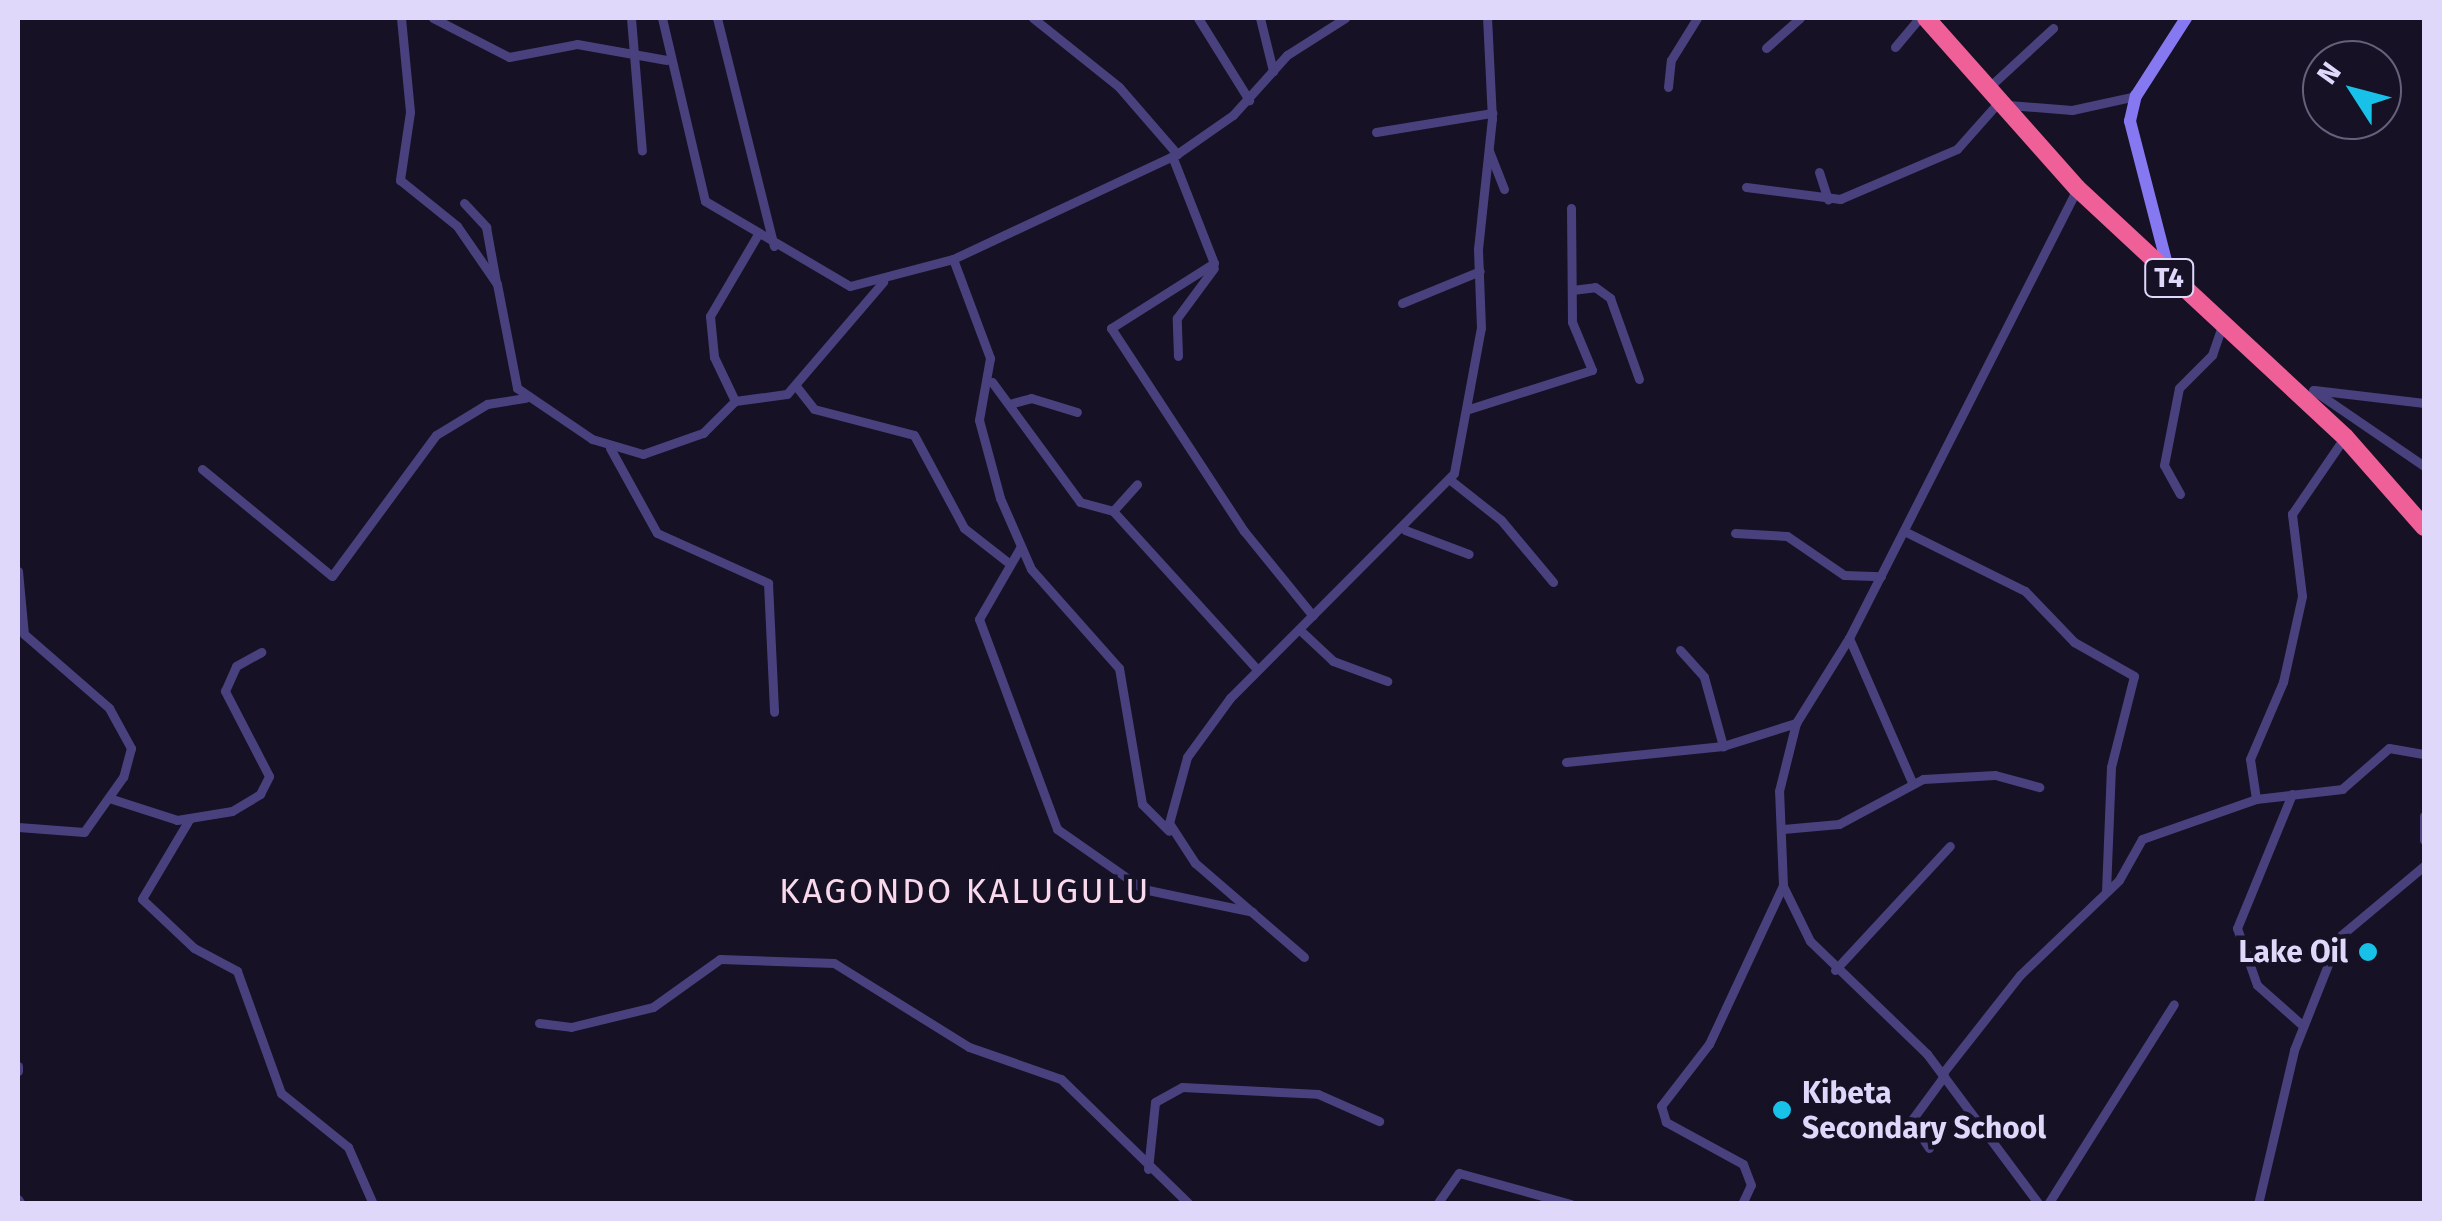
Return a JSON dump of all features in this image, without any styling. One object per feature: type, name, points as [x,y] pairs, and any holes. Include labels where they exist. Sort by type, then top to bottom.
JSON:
[{"type":"highway","name":"T4","points":[[1922,18],[1991,98],[2170,279],[2305,391],[2424,527]]},
{"type":"main road","points":[[2170,279],[2130,139],[2136,96],[2186,18]]},
{"type":"street","points":[[402,18],[410,112],[400,180],[457,226],[496,284]]},
{"type":"street","points":[[433,18],[509,57],[577,44],[667,60]]},
{"type":"street","points":[[630,18],[642,151]]},
{"type":"street","points":[[662,18],[667,60],[690,117],[705,201],[826,279],[883,281],[954,259],[1174,155],[1249,100],[1273,71],[1345,18]]},
{"type":"street","points":[[716,18],[774,246]]},
{"type":"street","points":[[1034,18],[1119,88],[1174,155],[1214,262]]},
{"type":"street","points":[[1198,18],[1249,100]]},
{"type":"street","points":[[1260,18],[1273,71]]},
{"type":"street","points":[[1169,831],[1187,757],[1257,669],[1406,530],[1449,479],[1469,410],[1492,113],[1487,18]]},
{"type":"street","points":[[1668,87],[1671,60],[1697,18]]},
{"type":"street","points":[[1766,48],[1800,18]]},
{"type":"street","points":[[1896,47],[1922,18]]},
{"type":"street","points":[[1746,187],[1828,200],[1957,148],[1991,98],[2053,28]]},
{"type":"street","points":[[1991,98],[2072,110],[2136,96]]},
{"type":"street","points":[[1376,132],[1492,113]]},
{"type":"street","points":[[1489,151],[1504,189]]},
{"type":"street","points":[[1819,172],[1828,200]]},
{"type":"street","points":[[2040,1204],[1943,1075],[1834,970],[1796,920],[1783,885],[1779,791],[1796,724],[1849,638],[2077,188]]},
{"type":"street","points":[[464,203],[486,227],[512,377],[526,398],[610,448],[642,454],[702,434],[735,401],[796,386],[883,281]]},
{"type":"street","points":[[1469,410],[1588,375],[1572,290],[1571,208]]},
{"type":"street","points":[[735,401],[714,357],[710,316],[756,236]]},
{"type":"street","points":[[954,259],[992,382],[1068,491],[1113,510],[1257,669]]},
{"type":"street","points":[[1178,356],[1177,318],[1214,262]]},
{"type":"street","points":[[1214,262],[1111,328],[1244,530],[1313,616]]},
{"type":"street","points":[[1402,303],[1480,271]]},
{"type":"street","points":[[1572,290],[1595,287],[1610,298],[1640,380]]},
{"type":"street","points":[[2180,494],[2164,465],[2179,388],[2212,356],[2222,325]]},
{"type":"street","points":[[992,382],[978,420],[1020,548],[1119,668],[1142,804],[1304,957]]},
{"type":"street","points":[[796,386],[814,409],[914,435],[964,528],[1010,564]]},
{"type":"street","points":[[2305,391],[2424,404]]},
{"type":"street","points":[[2305,391],[2424,466]]},
{"type":"street","points":[[202,469],[332,576],[436,435],[487,404],[526,398]]},
{"type":"street","points":[[1009,404],[1031,398],[1076,412]]},
{"type":"street","points":[[2256,799],[2250,759],[2283,682],[2302,596],[2292,514],[2345,437]]},
{"type":"street","points":[[610,448],[656,534],[768,584],[774,712]]},
{"type":"street","points":[[1449,479],[1501,520],[1552,582]]},
{"type":"street","points":[[1113,510],[1137,484]]},
{"type":"street","points":[[1406,530],[1469,554]]},
{"type":"street","points":[[1904,532],[2025,591],[2074,642],[2134,676],[2111,767],[2105,895]]},
{"type":"street","points":[[1736,533],[1787,536],[1844,575],[1881,576]]},
{"type":"street","points":[[1020,548],[979,618],[1057,829],[1142,890],[1255,912]]},
{"type":"street","points":[[18,572],[29,642],[130,737],[130,764],[84,832],[18,828]]},
{"type":"street","points":[[1300,630],[1333,661],[1387,681]]},
{"type":"street","points":[[1849,638],[1912,782]]},
{"type":"street","points":[[1680,650],[1704,676],[1724,746]]},
{"type":"street","points":[[109,798],[160,819],[190,818],[232,811],[268,784],[225,691],[236,666],[261,652]]},
{"type":"street","points":[[1566,762],[1724,746],[1796,724]]},
{"type":"street","points":[[1929,1148],[1911,1121],[2020,975],[2105,895],[2142,838],[2256,799],[2342,788],[2389,748],[2424,754]]},
{"type":"street","points":[[1783,829],[1840,824],[1912,782],[1995,774],[2039,787]]},
{"type":"street","points":[[2292,794],[2238,928],[2257,985],[2302,1024]]},
{"type":"street","points":[[2424,816],[2424,840]]},
{"type":"street","points":[[190,818],[142,898],[194,948],[237,971],[281,1093],[348,1147],[374,1204]]},
{"type":"street","points":[[1834,970],[1950,846]]},
{"type":"street","points":[[2258,1204],[2302,1024],[2338,937],[2424,866]]},
{"type":"street","points":[[1742,1204],[1750,1185],[1743,1164],[1660,1111],[1709,1044],[1783,885]]},
{"type":"street","points":[[539,1023],[571,1027],[652,1008],[720,960],[834,962],[969,1048],[1062,1079],[1148,1171],[1188,1204]]},
{"type":"street","points":[[2048,1204],[2174,1004]]},
{"type":"street","points":[[1148,1171],[1155,1102],[1182,1087],[1318,1094],[1379,1121]]},
{"type":"street","points":[[1437,1204],[1459,1173],[1571,1204]]},
{"type":"place","name":"Lake Oil","points":[[2368,952]]},
{"type":"place","name":"Kibeta Secondary School","points":[[1782,1110]]},
{"type":"district","name":"KAGONDO KALUGULU","points":[[965,891]]}]
